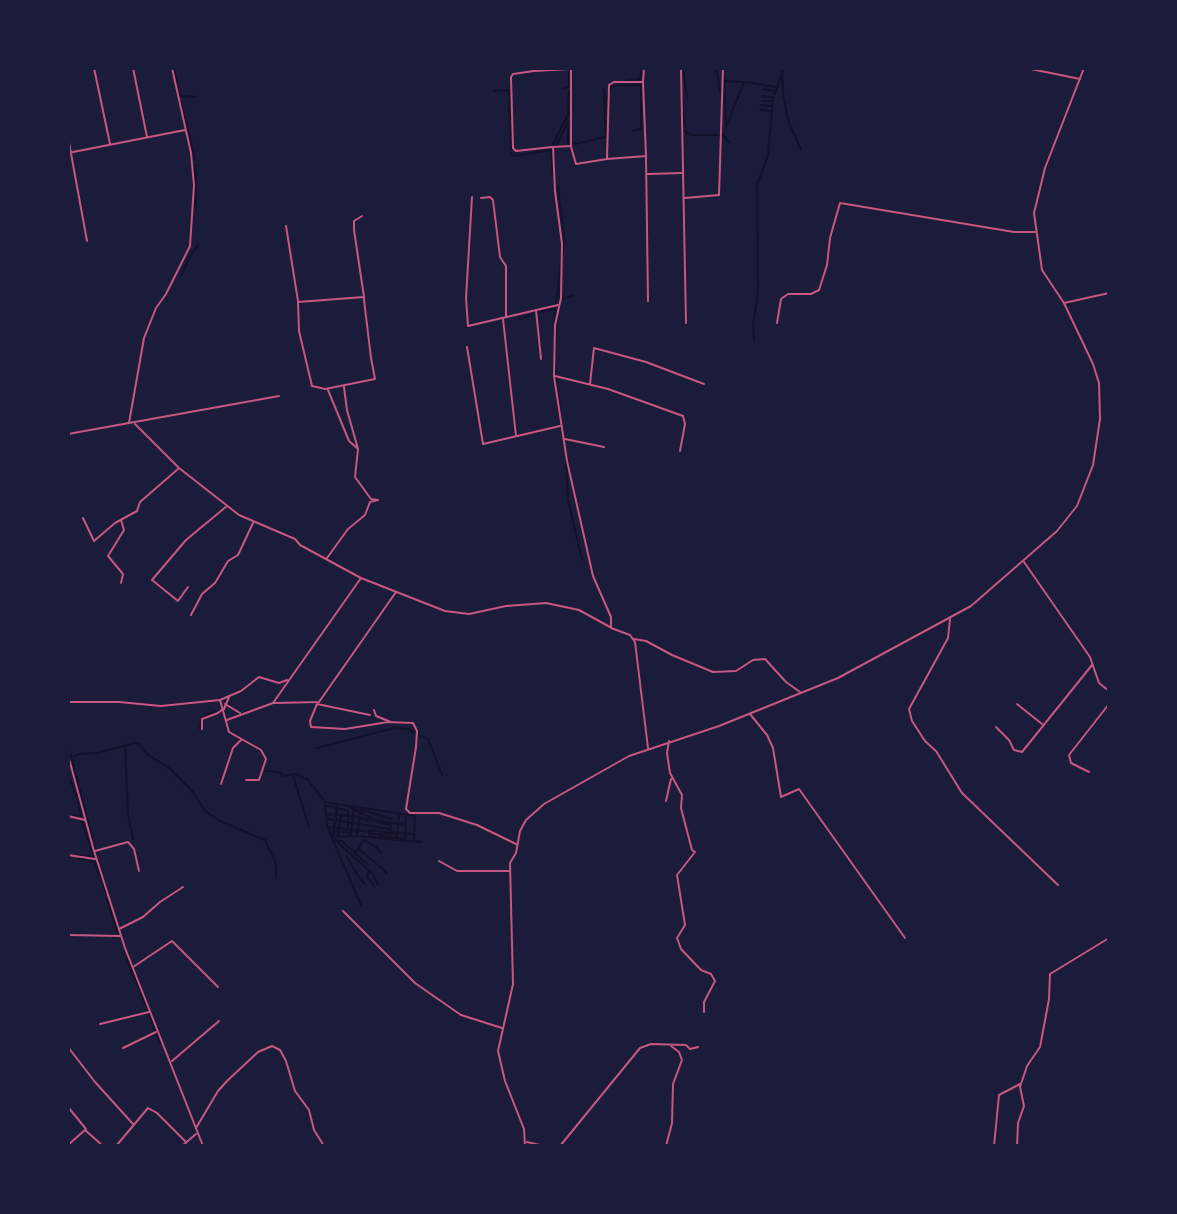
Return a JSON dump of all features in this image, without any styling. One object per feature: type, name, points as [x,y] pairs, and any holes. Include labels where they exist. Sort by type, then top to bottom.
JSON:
[{"type":"street","points":[[94,68],[110,145]]},
{"type":"street","points":[[133,68],[147,139]]},
{"type":"street","points":[[129,423],[144,338],[156,308],[190,246],[194,185],[191,153],[172,68]]},
{"type":"street","points":[[571,146],[516,151],[513,148],[513,74],[571,68],[571,146],[576,164],[646,156]]},
{"type":"street","points":[[644,68],[648,301]]},
{"type":"street","points":[[681,68],[686,323]]},
{"type":"street","points":[[684,198],[719,195],[723,68]]},
{"type":"street","points":[[1026,68],[1080,79]]},
{"type":"street","points":[[544,1146],[526,1144],[522,1121],[498,1051],[513,984],[510,863],[516,853],[520,831],[533,812],[615,763],[838,678],[971,606],[1064,524],[1077,506],[1093,465],[1097,444],[1101,401],[1099,383],[1064,303],[1042,270],[1034,213],[1042,179],[1084,68]]},
{"type":"street","points":[[607,159],[609,85],[614,82],[643,82]]},
{"type":"street","points":[[70,152],[185,130]]},
{"type":"street","points":[[68,137],[87,241]]},
{"type":"street","points":[[553,147],[562,244],[554,336],[554,376],[563,439],[589,560],[611,617],[611,628]]},
{"type":"street","points":[[647,174],[682,173]]},
{"type":"street","points":[[472,197],[467,325],[470,327],[559,305]]},
{"type":"street","points":[[481,198],[490,197],[493,200],[500,257],[506,266],[505,318],[516,437]]},
{"type":"street","points":[[777,323],[781,299],[788,294],[811,294],[819,290],[840,203],[1014,232],[1035,232]]},
{"type":"street","points":[[286,226],[298,302],[299,331],[312,386],[344,386],[375,379],[354,230],[354,221],[362,216]]},
{"type":"street","points":[[1064,303],[1109,293]]},
{"type":"street","points":[[298,302],[364,297]]},
{"type":"street","points":[[535,309],[541,359]]},
{"type":"street","points":[[467,347],[468,364],[475,383],[481,441],[485,444],[561,425]]},
{"type":"street","points":[[590,385],[594,348],[646,362],[704,384]]},
{"type":"street","points":[[554,376],[633,397],[683,416],[686,421],[680,451]]},
{"type":"street","points":[[326,559],[348,529],[365,515],[370,502],[378,500],[371,499],[355,477],[358,449],[344,386]]},
{"type":"street","points":[[328,388],[349,441],[358,449]]},
{"type":"street","points":[[68,434],[279,396]]},
{"type":"street","points":[[135,424],[179,468],[239,515],[295,539],[361,578],[432,607],[461,613],[538,603],[556,605],[585,612],[634,639],[646,641],[713,672],[736,671],[753,660],[765,659],[800,692]]},
{"type":"street","points":[[563,439],[604,447]]},
{"type":"street","points":[[83,518],[94,541],[137,511],[140,502],[179,468]]},
{"type":"street","points":[[188,587],[178,601],[152,580],[186,540],[228,505]]},
{"type":"street","points":[[121,520],[124,530],[108,556],[123,574],[121,583]]},
{"type":"street","points":[[191,615],[202,594],[215,583],[228,561],[238,555],[253,522]]},
{"type":"street","points":[[1023,561],[1093,664],[1099,683],[1109,691]]},
{"type":"street","points":[[273,703],[361,578]]},
{"type":"street","points":[[396,592],[317,704],[310,721],[314,729],[413,723],[416,726],[416,747],[406,809],[410,813],[439,813],[477,825],[516,844]]},
{"type":"street","points":[[950,617],[948,638],[909,709],[912,721],[936,751],[962,793],[1058,885]]},
{"type":"street","points":[[634,639],[648,749]]},
{"type":"street","points":[[996,727],[1019,753],[1093,664]]},
{"type":"street","points":[[68,702],[161,706],[220,700],[241,691],[259,677],[279,683],[288,680]]},
{"type":"street","points":[[202,729],[202,719],[218,713],[230,696]]},
{"type":"street","points":[[220,700],[229,732],[261,750],[266,759],[259,780],[246,780]]},
{"type":"street","points":[[226,720],[273,703],[317,704],[370,715]]},
{"type":"street","points":[[1017,704],[1043,725]]},
{"type":"street","points":[[1089,772],[1071,763],[1069,755],[1109,704]]},
{"type":"street","points":[[224,707],[241,713]]},
{"type":"street","points":[[374,710],[376,716],[392,723]]},
{"type":"street","points":[[749,714],[767,735],[773,748],[781,797],[799,789],[905,938]]},
{"type":"street","points":[[221,784],[233,748],[242,739]]},
{"type":"street","points":[[669,741],[667,753],[672,777],[682,795],[681,808],[695,852],[677,875],[685,925],[677,938],[682,950],[715,981],[704,1002],[704,1012]]},
{"type":"street","points":[[68,755],[96,859],[132,968],[172,1061],[203,1146]]},
{"type":"street","points":[[666,801],[672,777]]},
{"type":"street","points":[[68,816],[85,820]]},
{"type":"street","points":[[94,851],[128,842],[134,849],[139,871]]},
{"type":"street","points":[[68,855],[96,859]]},
{"type":"street","points":[[439,861],[457,871],[511,871]]},
{"type":"street","points":[[119,929],[143,917],[183,887]]},
{"type":"street","points":[[343,911],[415,983],[461,1015],[502,1028]]},
{"type":"street","points":[[68,935],[121,936]]},
{"type":"street","points":[[1017,1146],[1018,1123],[1024,1106],[1021,1083],[1027,1066],[1040,1047],[1049,999],[1050,974],[1109,938]]},
{"type":"street","points":[[132,968],[172,941],[218,987]]},
{"type":"street","points":[[100,1024],[150,1011]]},
{"type":"street","points":[[172,1061],[219,1021]]},
{"type":"street","points":[[123,1048],[157,1031]]},
{"type":"street","points":[[560,1146],[640,1048],[651,1044],[686,1045],[690,1049],[698,1047]]},
{"type":"street","points":[[666,1146],[672,1123],[673,1084],[682,1060],[671,1045]]},
{"type":"street","points":[[196,1129],[227,1081],[258,1052],[272,1046],[280,1050],[286,1061],[295,1091],[309,1110],[314,1130],[324,1146]]},
{"type":"street","points":[[68,1047],[133,1124]]},
{"type":"street","points":[[994,1146],[999,1095],[1021,1083]]},
{"type":"street","points":[[68,1107],[103,1146]]},
{"type":"street","points":[[116,1146],[146,1109],[151,1109],[186,1142]]},
{"type":"street","points":[[68,1145],[87,1130]]},
{"type":"street","points":[[182,1146],[197,1133]]},
{"type":"waterway","points":[[174,68],[180,96],[196,97]]},
{"type":"waterway","points":[[563,88],[569,87],[569,68]]},
{"type":"waterway","points":[[626,81],[640,79],[642,68]]},
{"type":"waterway","points":[[683,68],[687,96]]},
{"type":"waterway","points":[[716,68],[721,94]]},
{"type":"waterway","points":[[782,68],[788,120],[801,150]]},
{"type":"waterway","points":[[754,340],[758,291],[757,185],[768,155],[773,99],[782,73]]},
{"type":"waterway","points":[[572,74],[572,85]]},
{"type":"waterway","points":[[724,77],[726,127],[744,82],[724,81]]},
{"type":"waterway","points":[[746,82],[776,87]]},
{"type":"waterway","points":[[607,108],[607,96],[612,86],[641,85],[641,129],[633,131]]},
{"type":"waterway","points":[[571,141],[575,144],[606,137],[604,89]]},
{"type":"waterway","points":[[763,89],[774,91]]},
{"type":"waterway","points":[[494,91],[509,90],[510,122]]},
{"type":"waterway","points":[[553,144],[568,115],[569,91]]},
{"type":"waterway","points":[[682,93],[684,126]]},
{"type":"waterway","points":[[762,96],[773,97]]},
{"type":"waterway","points":[[762,101],[773,101]]},
{"type":"waterway","points":[[181,102],[195,159]]},
{"type":"waterway","points":[[761,105],[772,106]]},
{"type":"waterway","points":[[760,110],[771,111]]},
{"type":"waterway","points":[[556,146],[568,122]]},
{"type":"waterway","points":[[568,124],[568,143]]},
{"type":"waterway","points":[[510,125],[511,150]]},
{"type":"waterway","points":[[683,130],[690,135],[723,135],[729,142]]},
{"type":"waterway","points":[[511,153],[513,156],[551,150],[553,174]]},
{"type":"waterway","points":[[195,165],[196,211]]},
{"type":"waterway","points":[[558,186],[559,195]]},
{"type":"waterway","points":[[559,197],[562,219]]},
{"type":"waterway","points":[[562,221],[563,229]]},
{"type":"waterway","points":[[564,232],[564,246]]},
{"type":"waterway","points":[[181,276],[198,245]]},
{"type":"waterway","points":[[556,304],[563,247]]},
{"type":"waterway","points":[[560,288],[560,299],[573,296]]},
{"type":"waterway","points":[[519,319],[548,309]]},
{"type":"waterway","points":[[549,310],[555,309],[555,322]]},
{"type":"waterway","points":[[555,354],[556,328]]},
{"type":"waterway","points":[[555,367],[556,375]]},
{"type":"waterway","points":[[556,377],[561,420]]},
{"type":"waterway","points":[[566,458],[568,500],[582,560]]},
{"type":"waterway","points":[[200,729],[202,717],[215,712]]},
{"type":"waterway","points":[[317,748],[394,728],[409,729],[414,733]]},
{"type":"waterway","points":[[418,735],[428,739],[442,775]]},
{"type":"waterway","points":[[71,758],[139,744],[193,792],[205,811],[220,821],[265,840],[276,864],[276,878]]},
{"type":"waterway","points":[[125,745],[128,814],[133,839]]},
{"type":"waterway","points":[[70,752],[95,850]]},
{"type":"waterway","points":[[265,771],[279,772],[283,776],[296,774],[307,779],[325,802],[415,816],[414,842]]},
{"type":"waterway","points":[[68,774],[77,797]]},
{"type":"waterway","points":[[293,775],[309,827]]},
{"type":"waterway","points":[[78,800],[81,816]]},
{"type":"waterway","points":[[325,804],[327,825],[333,840],[342,841],[368,865]]},
{"type":"waterway","points":[[333,837],[337,805]]},
{"type":"waterway","points":[[327,806],[346,810]]},
{"type":"waterway","points":[[351,835],[354,806]]},
{"type":"waterway","points":[[350,807],[373,819]]},
{"type":"waterway","points":[[348,810],[348,827]]},
{"type":"waterway","points":[[357,835],[361,810]]},
{"type":"waterway","points":[[362,810],[392,819]]},
{"type":"waterway","points":[[325,814],[352,816],[391,825]]},
{"type":"waterway","points":[[397,839],[399,814]]},
{"type":"waterway","points":[[68,815],[78,816]]},
{"type":"waterway","points":[[338,836],[341,815]]},
{"type":"waterway","points":[[405,840],[406,815]]},
{"type":"waterway","points":[[328,819],[389,829]]},
{"type":"waterway","points":[[77,855],[94,857],[81,820]]},
{"type":"waterway","points":[[374,820],[406,825]]},
{"type":"waterway","points":[[389,838],[391,825]]},
{"type":"waterway","points":[[327,827],[370,832]]},
{"type":"waterway","points":[[370,830],[397,834]]},
{"type":"waterway","points":[[334,831],[351,833]]},
{"type":"waterway","points":[[391,832],[413,834]]},
{"type":"waterway","points":[[369,834],[388,834]]},
{"type":"waterway","points":[[379,836],[405,839]]},
{"type":"waterway","points":[[334,837],[422,842]]},
{"type":"waterway","points":[[333,840],[361,905]]},
{"type":"waterway","points":[[359,847],[363,840],[381,853]]},
{"type":"waterway","points":[[338,843],[372,873],[378,884]]},
{"type":"waterway","points":[[355,852],[358,848],[387,873]]},
{"type":"waterway","points":[[346,855],[365,884]]},
{"type":"waterway","points":[[79,858],[95,862],[106,893]]},
{"type":"waterway","points":[[368,872],[367,877],[375,887]]},
{"type":"waterway","points":[[107,899],[113,918]]},
{"type":"waterway","points":[[114,921],[118,934]]},
{"type":"waterway","points":[[126,957],[148,1010]]},
{"type":"waterway","points":[[149,1013],[152,1023]]},
{"type":"waterway","points":[[153,1026],[155,1031]]},
{"type":"waterway","points":[[156,1033],[160,1043]]}]
